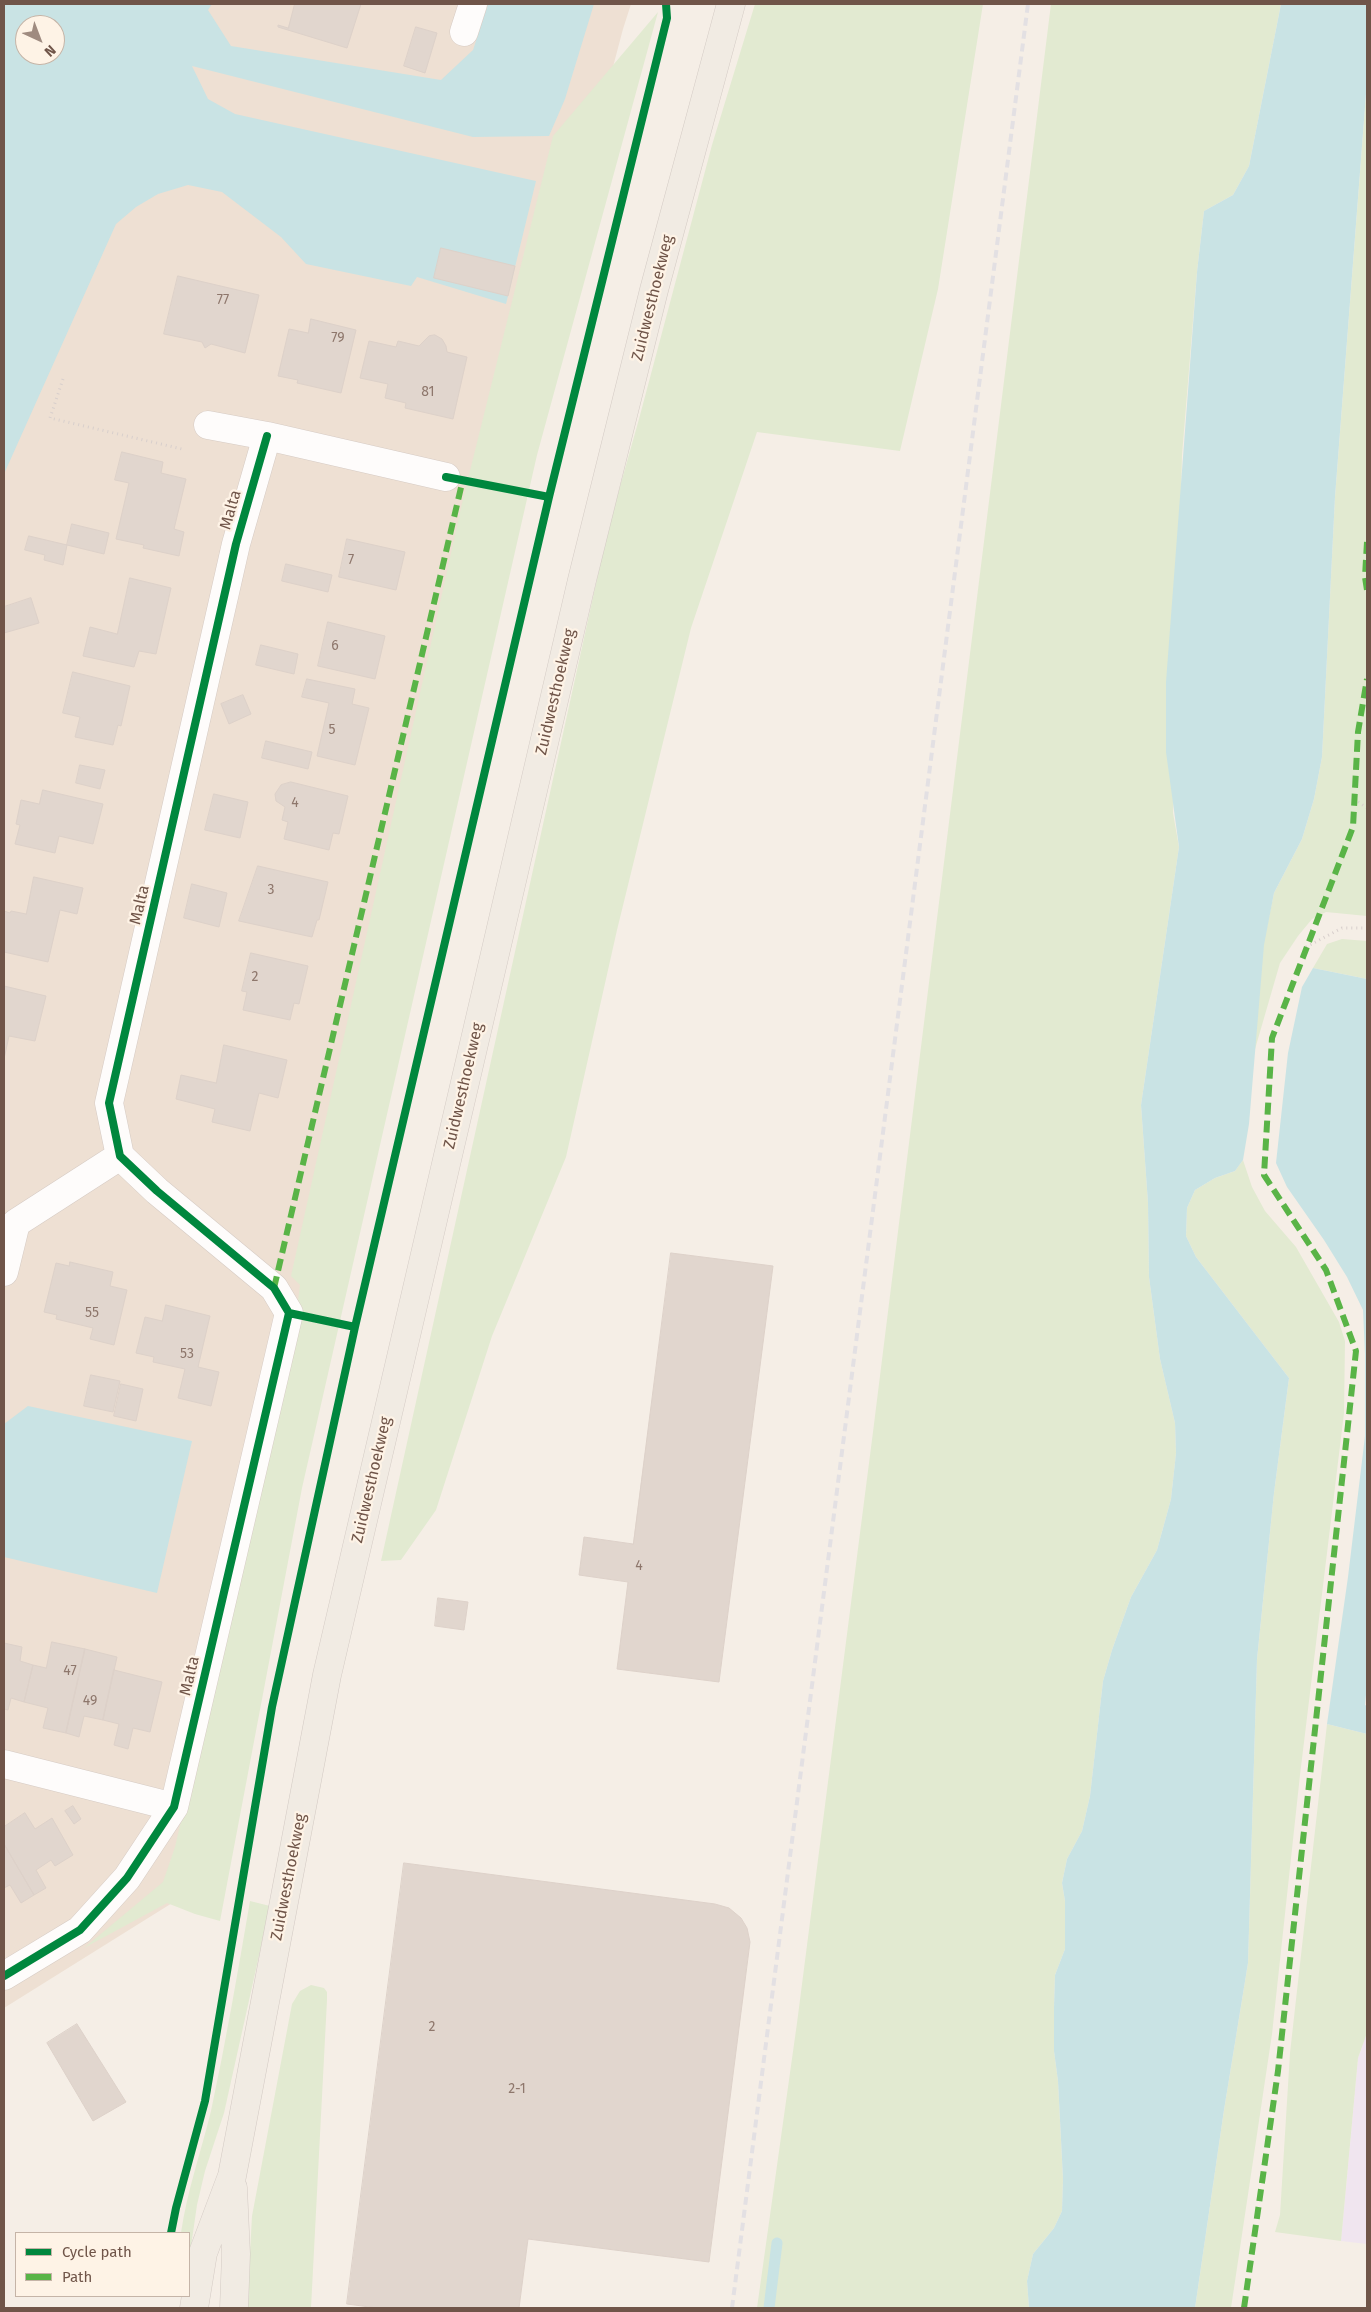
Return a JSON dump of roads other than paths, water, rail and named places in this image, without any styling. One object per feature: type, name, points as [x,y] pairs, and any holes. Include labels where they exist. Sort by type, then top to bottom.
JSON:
[{"type":"main road","name":"Zuidwesthoekweg","points":[[194,2308],[203,2253],[232,2176],[327,1675],[582,580],[652,300],[731,4]]},
{"type":"main road","name":"Zuidwesthoekweg","points":[[232,2176],[236,2254],[234,2308]]},
{"type":"street","points":[[464,32],[473,4]]},
{"type":"street","points":[[208,425],[267,436],[446,477]]},
{"type":"street","name":"Malta","points":[[4,1976],[80,1930],[127,1878],[174,1806],[289,1313],[274,1288],[157,1191],[120,1156],[109,1103],[236,544],[267,436]]},
{"type":"street","points":[[4,1272],[16,1223],[120,1156]]},
{"type":"street","points":[[4,1764],[174,1806]]},
{"type":"water","points":[[4,4],[212,4],[208,10],[231,46],[441,80],[473,50],[488,4],[594,4],[565,99],[549,136],[473,137],[192,66],[208,99],[235,114],[536,181],[506,304],[417,277],[411,286],[306,264],[281,237],[222,192],[188,185],[158,194],[136,207],[116,224],[4,474]]},
{"type":"water","points":[[1281,4],[1367,4],[1367,81],[1335,497],[1322,757],[1314,799],[1302,839],[1274,893],[1264,945],[1249,1124],[1243,1160],[1235,1171],[1215,1178],[1195,1190],[1187,1208],[1186,1236],[1196,1257],[1289,1378],[1274,1493],[1257,1659],[1248,1963],[1195,2308],[1029,2308],[1027,2281],[1033,2254],[1054,2228],[1062,2211],[1063,2179],[1058,2081],[1054,2051],[1054,2007],[1055,1975],[1065,1949],[1065,1901],[1062,1883],[1067,1859],[1082,1831],[1090,1796],[1103,1681],[1131,1597],[1157,1550],[1171,1499],[1176,1453],[1175,1423],[1160,1359],[1149,1277],[1148,1203],[1141,1105],[1179,847],[1166,752],[1166,682],[1197,272],[1204,211],[1233,195],[1249,166]]},
{"type":"water","points":[[1313,968],[1367,979],[1367,1685],[1365,1705],[1367,1706],[1367,1734],[1327,1724],[1348,1577],[1365,1436],[1363,1310],[1347,1277],[1287,1187],[1276,1163],[1288,1053],[1302,987]]},
{"type":"water","points":[[28,1406],[192,1441],[157,1593],[4,1557],[4,1424]]},
{"type":"waterway","points":[[769,2308],[777,2243]]},
{"type":"railway","points":[[732,2308],[1028,4]]}]
